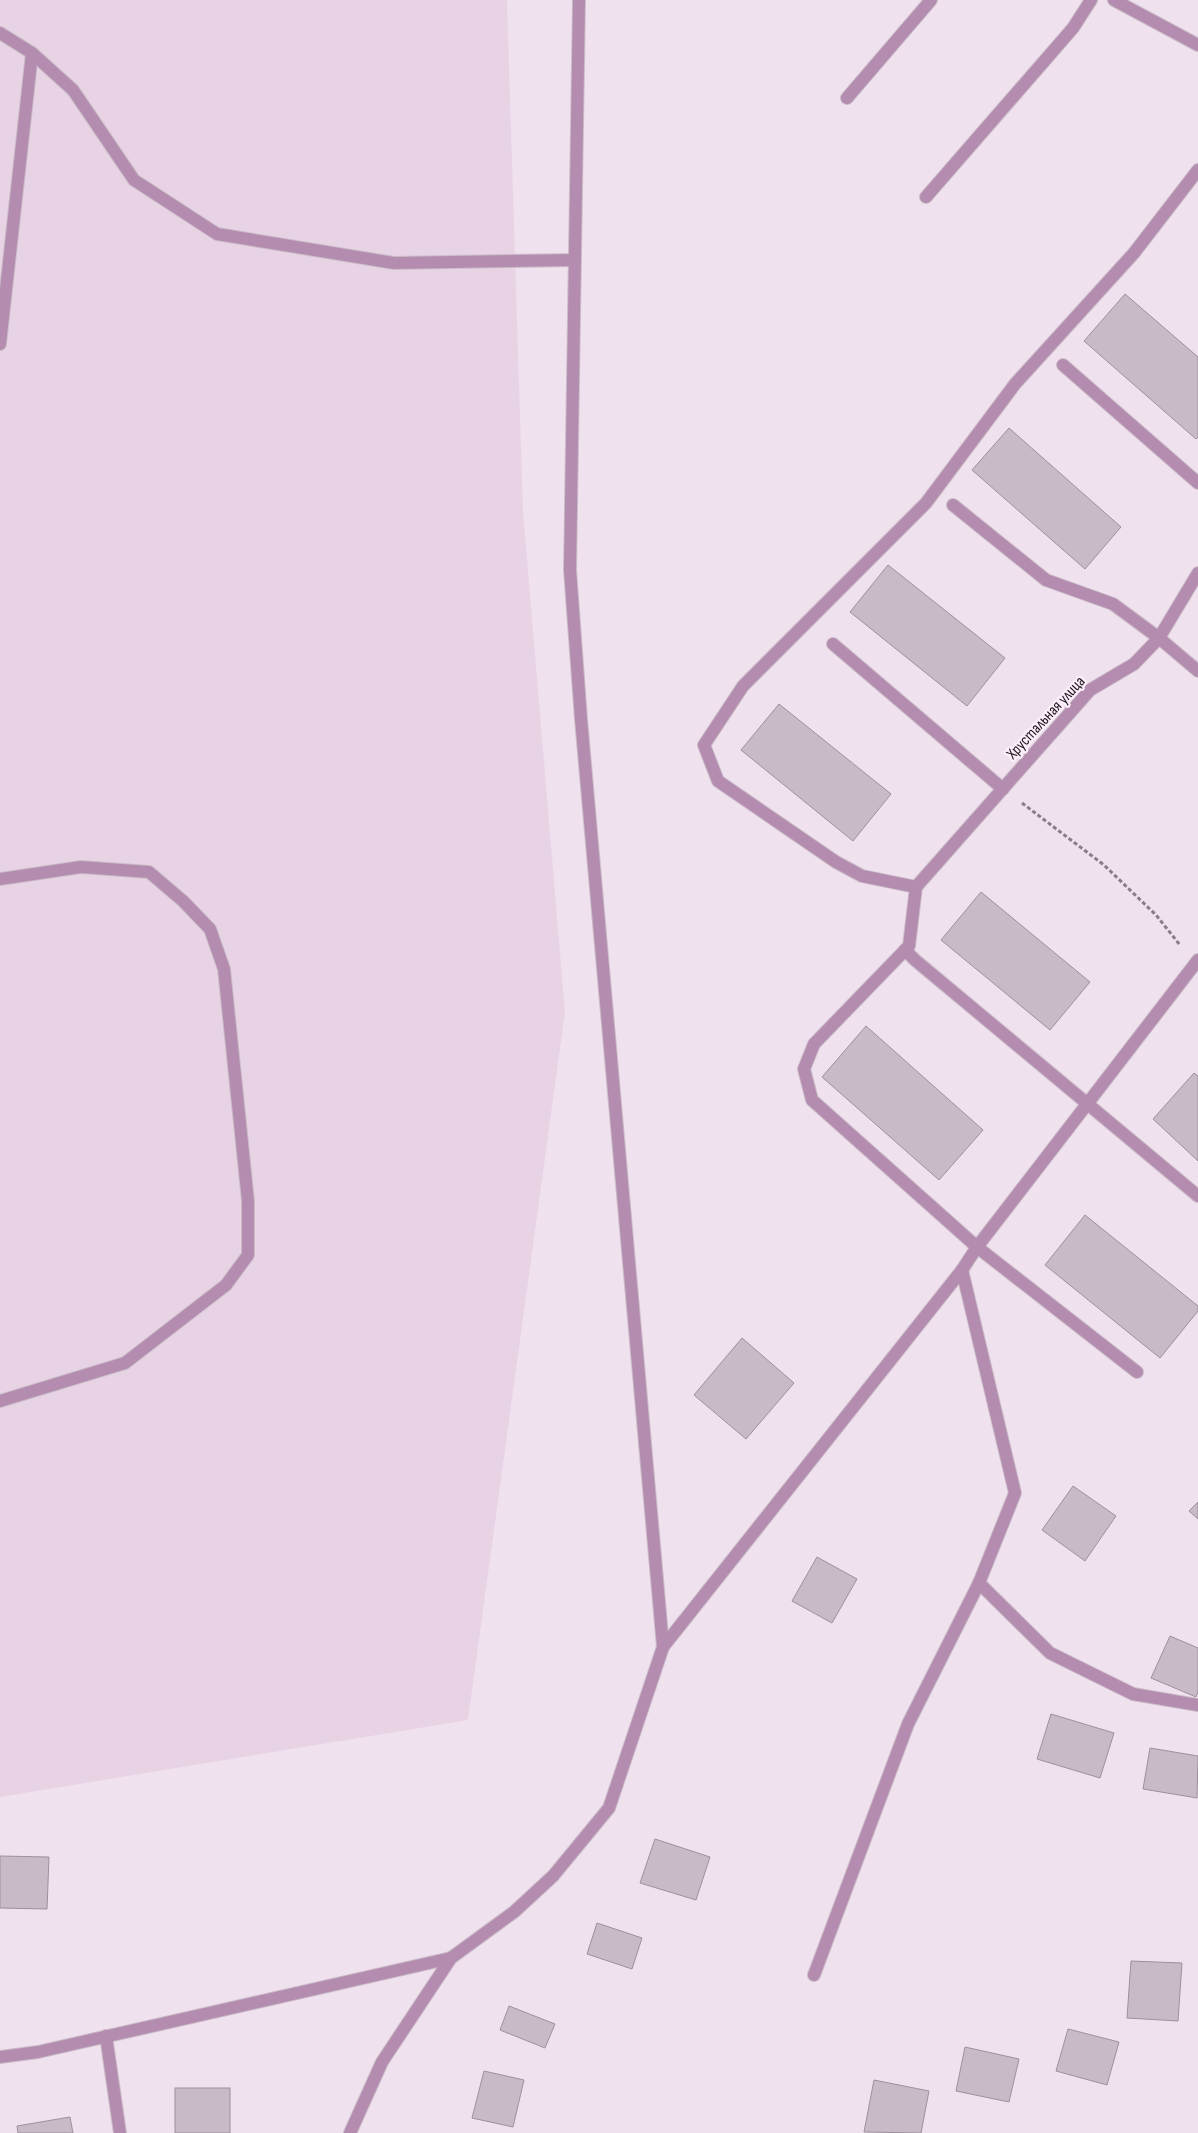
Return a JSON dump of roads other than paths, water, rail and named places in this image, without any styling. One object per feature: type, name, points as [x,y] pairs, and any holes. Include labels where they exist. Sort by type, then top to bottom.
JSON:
[{"type":"street","points":[[579,0],[570,580],[664,1648]]},
{"type":"street","points":[[847,98],[930,0]]},
{"type":"street","points":[[926,197],[1073,28],[1091,0]]},
{"type":"street","points":[[1114,0],[1198,45]]},
{"type":"street","points":[[0,32],[32,53],[73,90],[134,180],[217,234],[394,263],[574,260]]},
{"type":"street","points":[[0,344],[32,53]]},
{"type":"street","points":[[1137,1372],[977,1247],[812,1100],[804,1069],[814,1044],[909,946],[916,887],[862,876],[836,862],[718,781],[704,745],[742,686],[926,503],[1015,384],[1134,253],[1198,170]]},
{"type":"street","points":[[1063,365],[1198,484]]},
{"type":"street","points":[[953,505],[1046,580],[1113,604],[1160,638],[1198,671]]},
{"type":"street","name":"Хрустальная улица","points":[[916,887],[1090,690],[1134,664],[1160,638],[1198,573]]},
{"type":"street","points":[[833,644],[1003,789]]},
{"type":"street","points":[[0,879],[81,867],[150,872],[183,901],[210,929],[224,969],[248,1201],[248,1255],[226,1285],[125,1363],[0,1401]]},
{"type":"street","points":[[905,950],[1198,1196]]},
{"type":"street","points":[[350,2133],[382,2062],[451,1958],[514,1912],[553,1876],[609,1808],[664,1648],[962,1270],[977,1247],[1197,963]]},
{"type":"street","points":[[814,1976],[908,1724],[979,1583],[1015,1493],[962,1270]]},
{"type":"street","points":[[979,1583],[1050,1653],[1133,1694],[1198,1705]]},
{"type":"street","points":[[0,2057],[38,2052],[451,1958]]},
{"type":"street","points":[[106,2036],[120,2133]]}]
